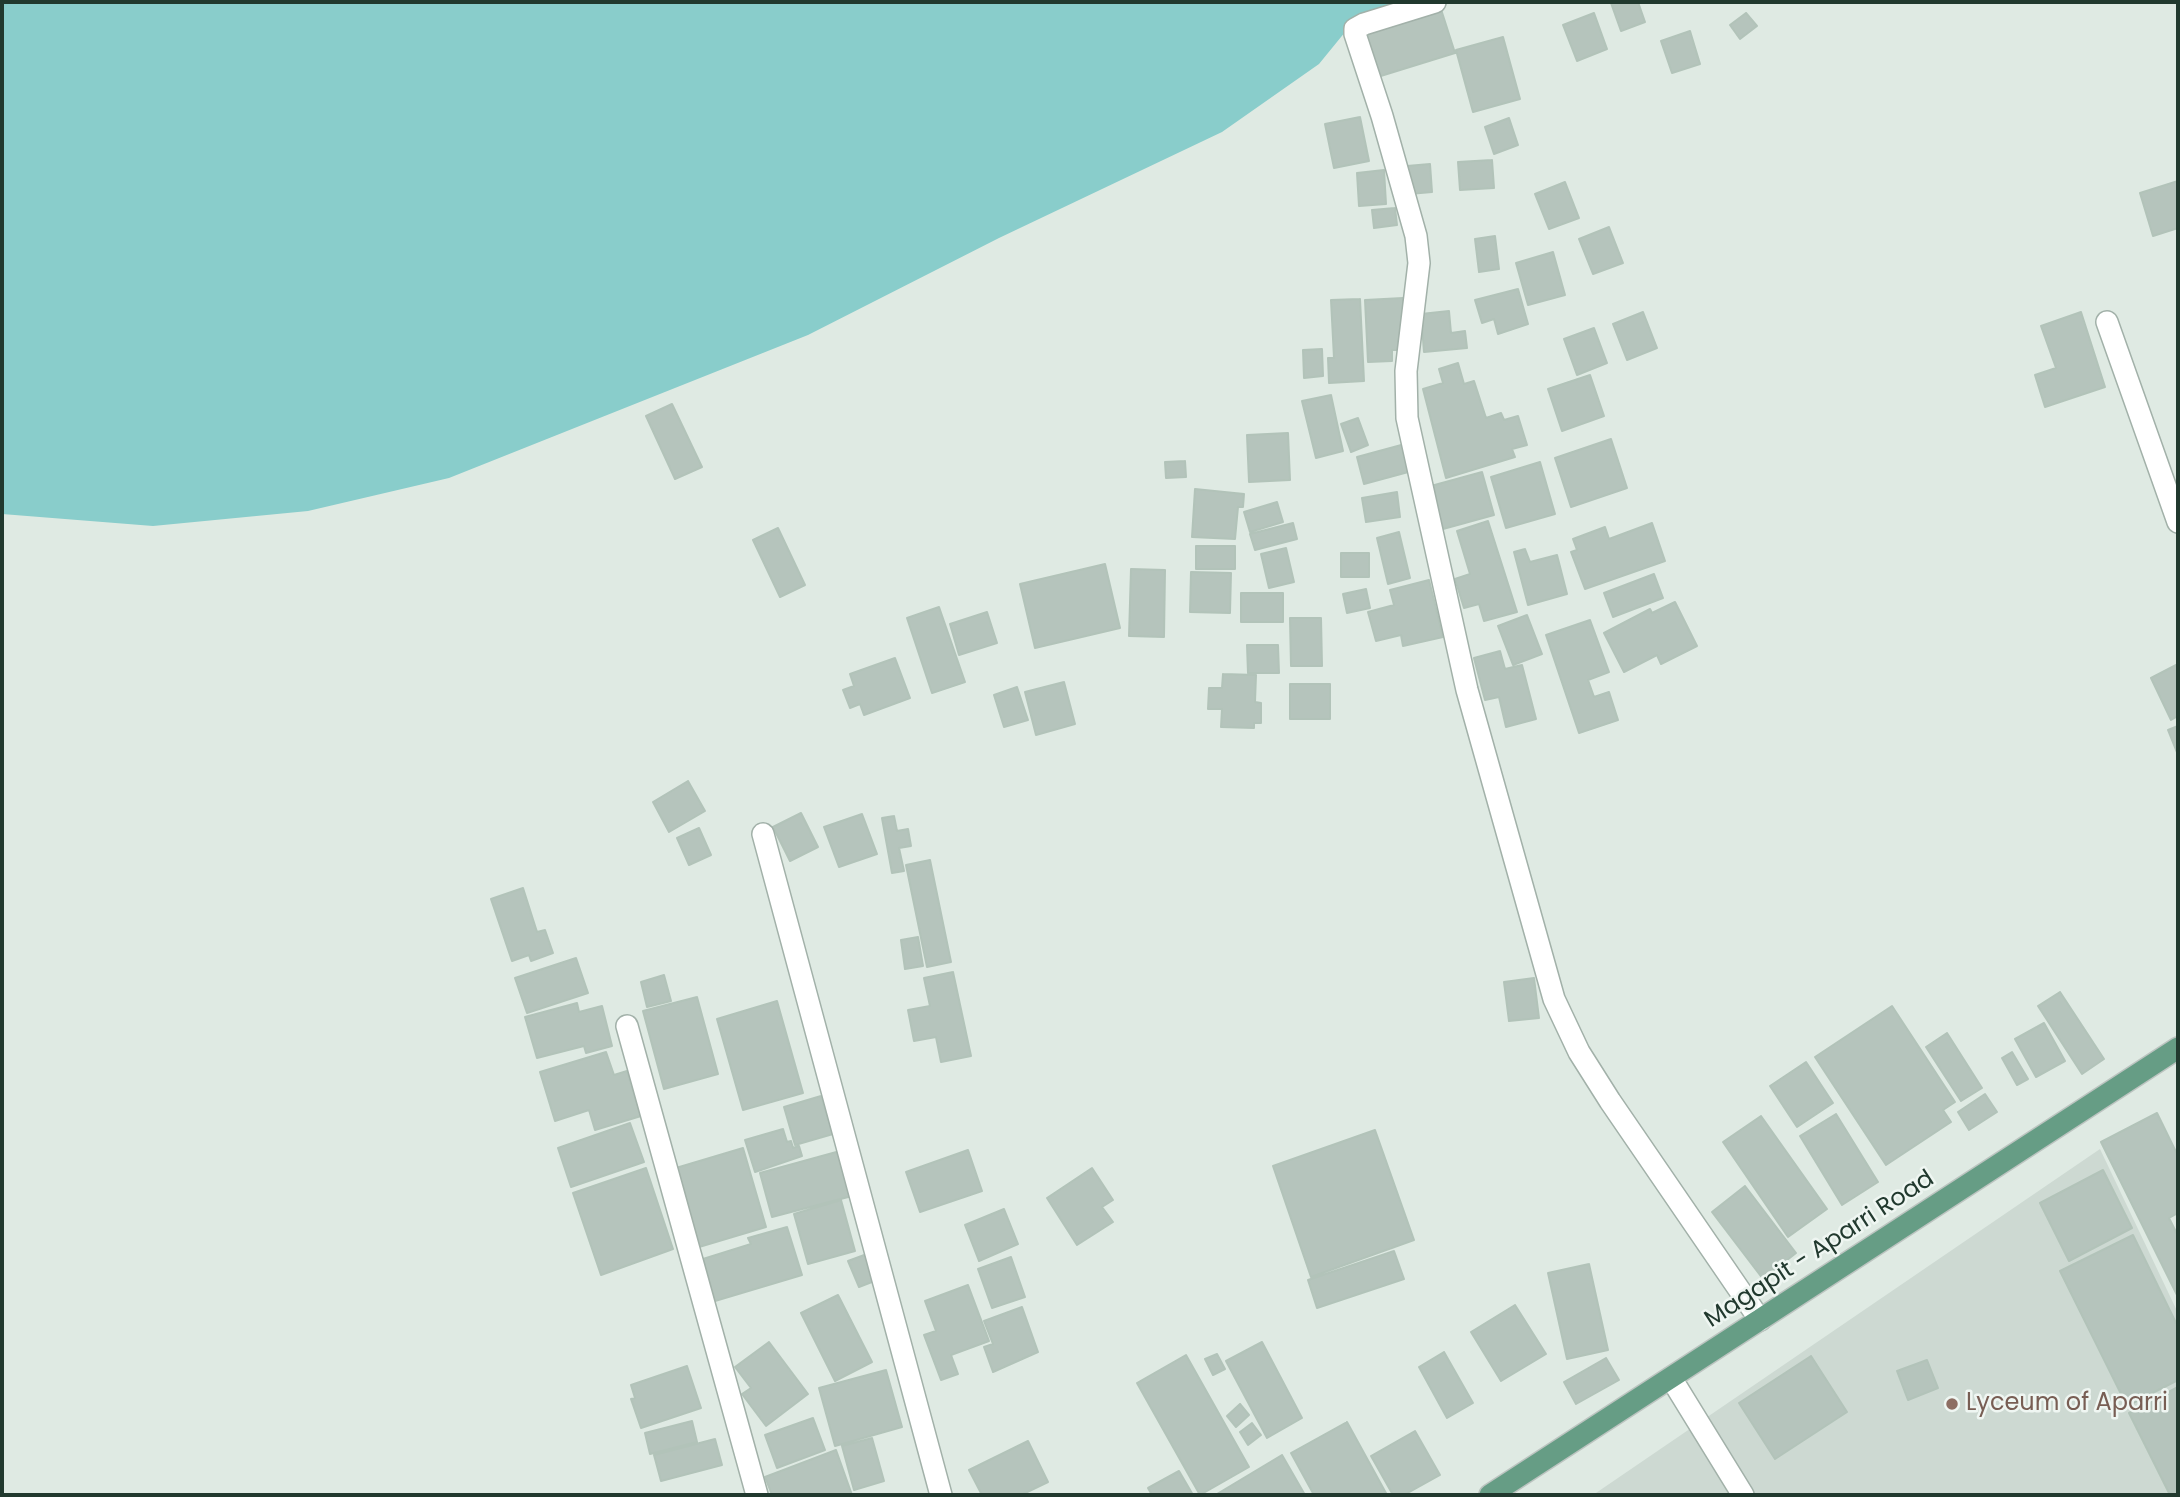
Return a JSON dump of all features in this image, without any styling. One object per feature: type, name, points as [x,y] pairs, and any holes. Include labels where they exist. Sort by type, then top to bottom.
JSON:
[{"type":"main road","name":"Magapit - Aparri Road","points":[[1490,1495],[2178,1048]]},
{"type":"street","points":[[1435,2],[1364,24],[1355,29],[1355,34],[1382,116],[1416,236],[1419,262],[1406,371],[1407,418],[1467,690],[1554,999],[1579,1052],[1610,1101],[1760,1320]]},
{"type":"street","points":[[2107,321],[2178,522]]},
{"type":"street","points":[[763,834],[941,1495]]},
{"type":"street","points":[[627,1026],[757,1495]]},
{"type":"street","points":[[1671,1378],[1743,1495]]},
{"type":"shaded area","name":"Lyceum of Aparri","points":[[2100,1149],[2178,1313],[2178,1495],[1593,1495]]},
{"type":"water","points":[[2,2],[1405,2],[1350,26],[1319,64],[1222,132],[999,238],[808,335],[449,478],[308,511],[153,526],[2,514]]},
{"type":"building","points":[[1638,2],[1645,22],[1621,31],[1611,3]]},
{"type":"building","points":[[1439,3],[1455,53],[1371,79],[1356,30]]},
{"type":"building","points":[[1594,13],[1607,49],[1577,61],[1563,25]]},
{"type":"building","points":[[1746,13],[1757,26],[1740,39],[1730,25]]},
{"type":"building","points":[[1690,31],[1700,64],[1672,73],[1661,41]]},
{"type":"building","points":[[1503,37],[1520,99],[1473,112],[1456,50]]},
{"type":"building","points":[[1360,117],[1369,161],[1334,168],[1325,124]]},
{"type":"building","points":[[1509,118],[1518,145],[1494,154],[1485,127]]},
{"type":"building","points":[[1492,160],[1494,188],[1460,190],[1458,162]]},
{"type":"building","points":[[1430,164],[1432,192],[1409,194],[1407,166]]},
{"type":"building","points":[[1384,170],[1386,204],[1359,206],[1357,173]]},
{"type":"building","points":[[2178,181],[2178,228],[2153,236],[2140,193]]},
{"type":"building","points":[[1565,182],[1579,218],[1549,229],[1535,194]]},
{"type":"building","points":[[1395,208],[1397,225],[1374,228],[1372,210]]},
{"type":"building","points":[[1609,227],[1623,263],[1593,274],[1579,239]]},
{"type":"building","points":[[1495,236],[1499,269],[1479,272],[1475,239]]},
{"type":"building","points":[[1553,252],[1565,295],[1528,305],[1516,263]]},
{"type":"building","points":[[1518,289],[1528,324],[1498,334],[1494,319],[1482,323],[1475,300]]},
{"type":"building","points":[[1403,298],[1405,350],[1392,350],[1392,361],[1368,362],[1365,300]]},
{"type":"building","points":[[1360,299],[1364,381],[1329,383],[1328,358],[1334,358],[1331,300]]},
{"type":"building","points":[[1449,311],[1451,333],[1465,331],[1467,348],[1424,352],[1421,314]]},
{"type":"building","points":[[1643,312],[1657,348],[1627,360],[1613,324]]},
{"type":"building","points":[[2081,312],[2105,387],[2045,407],[2035,375],[2056,368],[2041,326]]},
{"type":"building","points":[[1594,328],[1607,363],[1577,375],[1564,339]]},
{"type":"building","points":[[1322,349],[1323,376],[1304,378],[1303,350]]},
{"type":"building","points":[[1458,363],[1464,384],[1474,381],[1486,418],[1501,413],[1504,420],[1518,416],[1527,445],[1512,449],[1515,457],[1446,478],[1423,389],[1443,383],[1439,369]]},
{"type":"building","points":[[1590,375],[1604,416],[1562,431],[1548,389]]},
{"type":"building","points":[[1331,395],[1343,451],[1316,458],[1302,401]]},
{"type":"building","points":[[672,404],[702,467],[675,479],[646,416]]},
{"type":"building","points":[[1358,418],[1368,445],[1351,452],[1341,424]]},
{"type":"building","points":[[1288,433],[1290,480],[1249,482],[1247,435]]},
{"type":"building","points":[[1611,439],[1627,488],[1571,507],[1555,458]]},
{"type":"building","points":[[1405,444],[1412,471],[1364,484],[1357,457]]},
{"type":"building","points":[[1185,461],[1186,477],[1166,478],[1165,462]]},
{"type":"building","points":[[1540,462],[1555,514],[1506,528],[1491,477]]},
{"type":"building","points":[[1482,472],[1494,515],[1443,529],[1431,486]]},
{"type":"building","points":[[1195,489],[1244,494],[1243,507],[1238,507],[1235,539],[1192,537]]},
{"type":"building","points":[[1397,492],[1400,517],[1366,522],[1362,498]]},
{"type":"building","points":[[1277,502],[1283,522],[1250,532],[1244,512]]},
{"type":"building","points":[[1488,521],[1517,612],[1484,621],[1479,604],[1464,608],[1455,579],[1470,574],[1457,531]]},
{"type":"building","points":[[1293,523],[1297,539],[1255,550],[1250,534]]},
{"type":"building","points":[[1652,523],[1665,561],[1585,589],[1571,552],[1577,550],[1573,539],[1605,527],[1609,539]]},
{"type":"building","points":[[778,528],[805,585],[780,597],[753,540]]},
{"type":"building","points":[[1399,532],[1410,578],[1388,584],[1377,538]]},
{"type":"building","points":[[1196,546],[1235,546],[1235,569],[1196,569]]},
{"type":"building","points":[[1286,548],[1294,582],[1269,588],[1261,554]]},
{"type":"building","points":[[1525,549],[1530,562],[1557,555],[1567,594],[1528,605],[1514,552]]},
{"type":"building","points":[[1341,553],[1369,553],[1369,577],[1341,577]]},
{"type":"building","points":[[1105,564],[1120,628],[1035,648],[1020,584]]},
{"type":"building","points":[[1131,569],[1165,570],[1164,637],[1129,636]]},
{"type":"building","points":[[1191,572],[1231,573],[1230,613],[1190,612]]},
{"type":"building","points":[[1654,574],[1663,598],[1613,617],[1604,593]]},
{"type":"building","points":[[1429,580],[1443,637],[1403,646],[1401,635],[1376,641],[1368,612],[1394,605],[1390,590]]},
{"type":"building","points":[[1366,589],[1370,608],[1347,613],[1343,594]]},
{"type":"building","points":[[1241,593],[1283,593],[1283,622],[1241,622]]},
{"type":"building","points":[[1675,602],[1697,646],[1661,664],[1657,655],[1624,672],[1604,633],[1650,609],[1652,613]]},
{"type":"building","points":[[939,607],[965,682],[932,693],[907,618]]},
{"type":"building","points":[[987,612],[997,643],[959,655],[950,624]]},
{"type":"building","points":[[1527,615],[1542,654],[1513,665],[1498,626]]},
{"type":"building","points":[[1290,618],[1321,618],[1322,666],[1291,666]]},
{"type":"building","points":[[1590,620],[1609,672],[1588,680],[1594,697],[1609,692],[1618,720],[1579,733],[1546,635]]},
{"type":"building","points":[[1247,645],[1278,645],[1279,673],[1248,673]]},
{"type":"building","points":[[1500,651],[1505,669],[1522,665],[1536,719],[1506,727],[1499,697],[1485,700],[1474,658]]},
{"type":"building","points":[[895,658],[910,698],[864,715],[860,704],[850,708],[843,690],[854,686],[850,674]]},
{"type":"building","points":[[2178,664],[2178,716],[2171,720],[2151,678]]},
{"type":"building","points":[[1223,674],[1256,675],[1255,702],[1261,703],[1261,723],[1254,723],[1254,728],[1221,727],[1222,709],[1208,709],[1209,688],[1222,688]]},
{"type":"building","points":[[1064,682],[1075,724],[1036,735],[1025,692]]},
{"type":"building","points":[[1290,684],[1330,684],[1330,719],[1290,719]]},
{"type":"building","points":[[1017,687],[1028,720],[1004,727],[994,695]]},
{"type":"building","points":[[2178,726],[2178,755],[2168,730]]},
{"type":"building","points":[[688,781],[705,811],[669,832],[653,802]]},
{"type":"building","points":[[801,813],[818,847],[790,861],[773,827]]},
{"type":"building","points":[[862,814],[877,854],[839,867],[824,827]]},
{"type":"building","points":[[894,816],[897,831],[908,829],[911,846],[899,848],[904,871],[892,873],[882,818]]},
{"type":"building","points":[[699,828],[711,855],[689,865],[677,838]]},
{"type":"building","points":[[930,860],[951,962],[927,967],[906,865]]},
{"type":"building","points":[[523,888],[537,932],[545,930],[553,953],[531,961],[529,955],[512,961],[491,899]]},
{"type":"building","points":[[918,937],[923,966],[905,969],[901,940]]},
{"type":"building","points":[[576,958],[588,993],[527,1013],[515,978]]},
{"type":"building","points":[[953,972],[971,1056],[941,1062],[936,1037],[914,1041],[908,1010],[930,1006],[924,978]]},
{"type":"building","points":[[664,975],[671,1001],[647,1007],[641,982]]},
{"type":"building","points":[[1534,978],[1539,1018],[1509,1021],[1504,982]]},
{"type":"building","points":[[2060,992],[2104,1059],[2082,1074],[2038,1006]]},
{"type":"building","points":[[697,997],[718,1074],[664,1089],[643,1011]]},
{"type":"building","points":[[777,1001],[803,1093],[743,1110],[717,1019]]},
{"type":"building","points":[[577,1003],[579,1012],[602,1006],[612,1046],[586,1053],[584,1046],[537,1058],[525,1017]]},
{"type":"building","points":[[1892,1006],[1955,1102],[1943,1110],[1951,1122],[1886,1165],[1815,1057]]},
{"type":"building","points":[[2044,1023],[2065,1061],[2036,1077],[2015,1039]]},
{"type":"building","points":[[1947,1033],[1982,1088],[1961,1101],[1926,1047]]},
{"type":"building","points":[[606,1052],[614,1075],[627,1071],[641,1116],[595,1130],[589,1110],[555,1121],[540,1072]]},
{"type":"building","points":[[2012,1052],[2028,1079],[2017,1085],[2002,1058]]},
{"type":"building","points":[[1806,1062],[1833,1103],[1797,1127],[1770,1086]]},
{"type":"building","points":[[1985,1094],[1997,1112],[1969,1130],[1958,1112]]},
{"type":"building","points":[[821,1096],[833,1134],[795,1145],[784,1107]]},
{"type":"building","points":[[2157,1113],[2178,1156],[2178,1213],[2169,1218],[2178,1236],[2178,1297],[2101,1142]]},
{"type":"building","points":[[1836,1114],[1878,1182],[1842,1205],[1800,1136]]},
{"type":"building","points":[[1761,1116],[1827,1209],[1788,1237],[1723,1142]]},
{"type":"building","points":[[630,1123],[644,1162],[571,1187],[558,1148]]},
{"type":"building","points":[[783,1129],[787,1142],[791,1141],[793,1148],[799,1146],[802,1156],[755,1172],[745,1140]]},
{"type":"building","points":[[1375,1130],[1414,1240],[1311,1277],[1273,1166]]},
{"type":"building","points":[[743,1148],[766,1227],[699,1247],[676,1168]]},
{"type":"building","points":[[968,1150],[982,1191],[920,1212],[906,1172]]},
{"type":"building","points":[[840,1151],[852,1196],[772,1217],[760,1173]]},
{"type":"building","points":[[646,1168],[673,1249],[601,1275],[573,1193]]},
{"type":"building","points":[[1092,1168],[1113,1200],[1102,1207],[1113,1222],[1077,1245],[1047,1198]]},
{"type":"building","points":[[2103,1170],[2132,1228],[2069,1261],[2040,1203]]},
{"type":"building","points":[[1745,1186],[1796,1253],[1763,1279],[1712,1212]]},
{"type":"building","points":[[841,1200],[855,1251],[808,1264],[794,1214]]},
{"type":"building","points":[[1004,1209],[1018,1244],[979,1261],[965,1225]]},
{"type":"building","points":[[787,1227],[802,1275],[715,1301],[703,1259],[751,1244],[748,1238]]},
{"type":"building","points":[[2133,1235],[2178,1327],[2178,1380],[2127,1406],[2060,1271]]},
{"type":"building","points":[[1394,1251],[1404,1279],[1317,1308],[1308,1280]]},
{"type":"building","points":[[867,1254],[877,1280],[859,1287],[848,1261]]},
{"type":"building","points":[[1011,1257],[1025,1297],[992,1308],[978,1269]]},
{"type":"building","points":[[1589,1264],[1608,1350],[1567,1359],[1548,1273]]},
{"type":"building","points":[[968,1285],[989,1341],[951,1355],[958,1374],[941,1380],[924,1335],[936,1331],[925,1301]]},
{"type":"building","points":[[838,1295],[872,1362],[835,1381],[801,1313]]},
{"type":"building","points":[[1515,1305],[1546,1354],[1501,1381],[1471,1332]]},
{"type":"building","points":[[1022,1307],[1038,1352],[993,1372],[984,1347],[993,1344],[984,1321]]},
{"type":"building","points":[[769,1342],[808,1394],[766,1426],[742,1394],[751,1388],[735,1367]]},
{"type":"building","points":[[1262,1342],[1302,1418],[1267,1438],[1226,1361]]},
{"type":"building","points":[[1444,1352],[1473,1403],[1447,1418],[1419,1367]]},
{"type":"building","points":[[1217,1354],[1225,1369],[1213,1375],[1205,1359]]},
{"type":"building","points":[[1186,1355],[1249,1467],[1200,1495],[1137,1383]]},
{"type":"building","points":[[1811,1356],[1847,1412],[1775,1459],[1739,1403]]},
{"type":"building","points":[[1606,1358],[1619,1380],[1576,1404],[1564,1382]]},
{"type":"building","points":[[1927,1360],[1938,1388],[1908,1400],[1897,1371]]},
{"type":"building","points":[[687,1366],[701,1408],[641,1428],[631,1399],[635,1398],[631,1385]]},
{"type":"building","points":[[886,1370],[902,1427],[835,1446],[819,1388]]},
{"type":"building","points":[[2178,1387],[2178,1495],[2170,1495],[2129,1413]]},
{"type":"building","points":[[1240,1404],[1249,1415],[1236,1427],[1227,1416]]},
{"type":"building","points":[[813,1418],[825,1450],[777,1468],[765,1435]]},
{"type":"building","points":[[692,1421],[697,1442],[650,1454],[645,1433]]},
{"type":"building","points":[[1347,1422],[1387,1495],[1314,1495],[1291,1453]]},
{"type":"building","points":[[1252,1423],[1261,1435],[1248,1445],[1240,1432]]},
{"type":"building","points":[[1415,1431],[1440,1475],[1404,1495],[1393,1495],[1371,1456]]},
{"type":"building","points":[[872,1438],[884,1481],[854,1490],[842,1446]]},
{"type":"building","points":[[715,1439],[722,1465],[661,1481],[654,1455]]},
{"type":"building","points":[[1028,1441],[1048,1482],[1021,1495],[982,1495],[969,1470]]},
{"type":"building","points":[[836,1450],[852,1495],[772,1495],[765,1477]]},
{"type":"building","points":[[1282,1455],[1305,1495],[1217,1495],[1217,1494]]},
{"type":"building","points":[[1179,1471],[1193,1495],[1152,1495],[1148,1488]]},
{"type":"place","name":"Lyceum of Aparri","points":[[1952,1404]]}]
